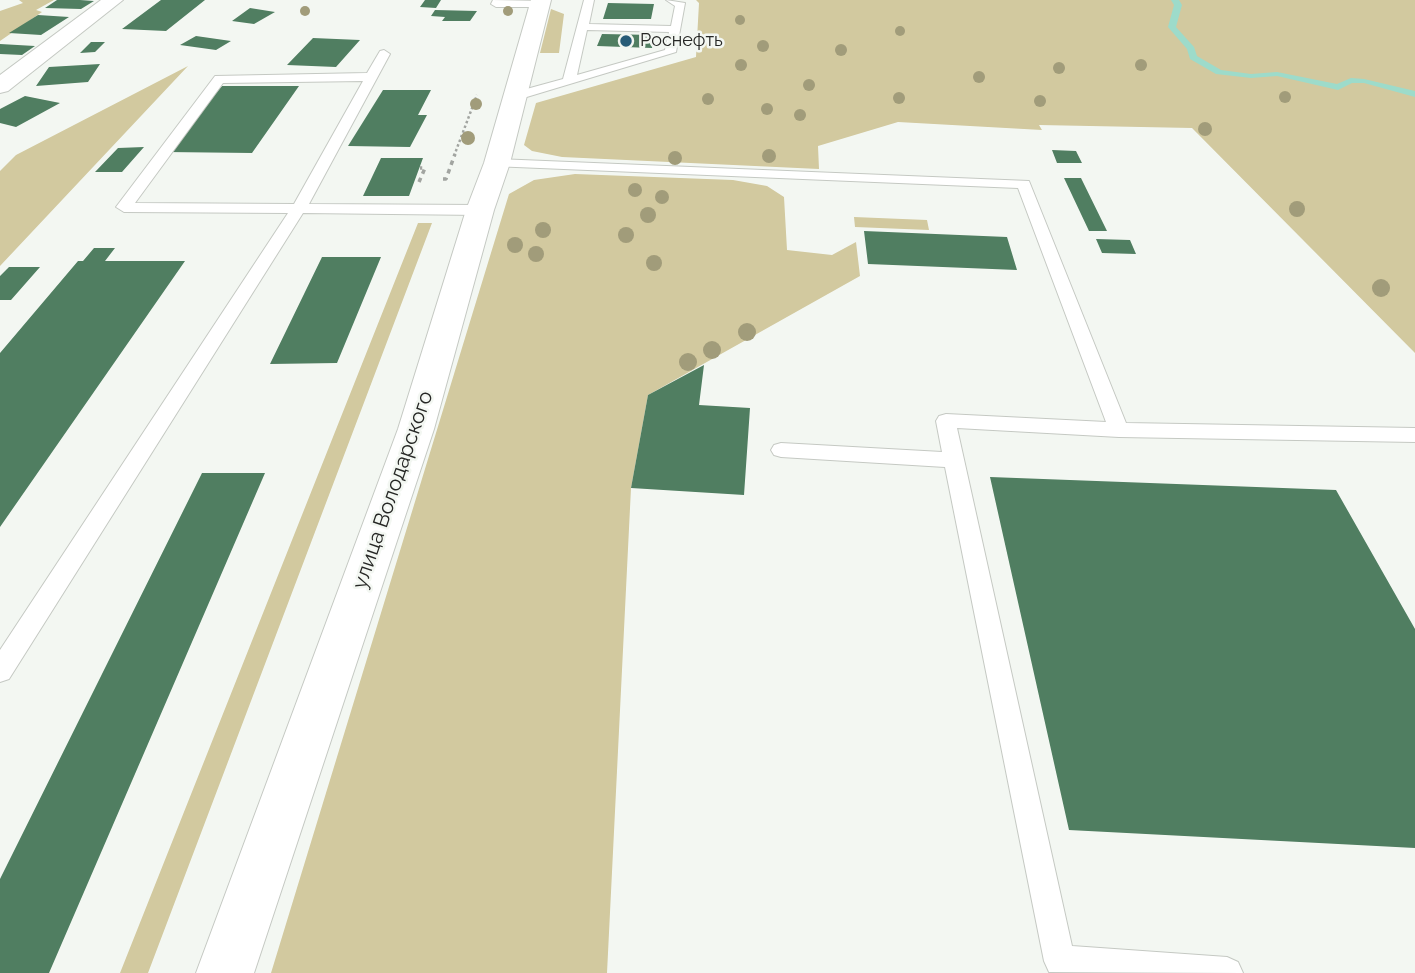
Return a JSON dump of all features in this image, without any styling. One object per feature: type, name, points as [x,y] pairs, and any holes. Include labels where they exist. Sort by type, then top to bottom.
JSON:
[{"type":"street","points":[[0,86],[113,0]]},
{"type":"street","name":"улица Володарского","points":[[225,973],[416,429],[480,210],[497,163],[541,2]]},
{"type":"lane","points":[[498,0],[496,4],[541,2]]},
{"type":"lane","points":[[569,81],[589,0]]},
{"type":"lane","points":[[516,96],[670,52],[681,5],[671,0]]},
{"type":"lane","points":[[583,27],[676,29]]},
{"type":"lane","points":[[0,671],[299,208],[384,54]]},
{"type":"lane","points":[[372,77],[219,79],[124,207],[480,210]]},
{"type":"lane","points":[[497,163],[1024,184],[1119,430]]},
{"type":"lane","points":[[1227,973],[1060,961],[946,421],[1119,430],[1415,435]]},
{"type":"lane","points":[[781,450],[954,460]]},
{"type":"path","points":[[433,179],[446,179],[479,88]]},
{"type":"path","points":[[419,183],[425,168],[420,168]]},
{"type":"shaded area","points":[[19,0],[54,0],[36,10],[42,12],[0,41],[0,11],[23,3]]},
{"type":"shaded area","points":[[696,0],[1415,0],[1415,353],[1192,128],[1039,125],[1042,130],[898,122],[818,146],[819,169],[562,157],[532,151],[524,145],[536,103],[696,57],[699,3]]},
{"type":"shaded area","points":[[551,9],[564,14],[559,53],[540,53]]},
{"type":"shaded area","points":[[188,66],[0,266],[0,171],[16,155]]},
{"type":"shaded area","points":[[575,174],[733,180],[767,186],[784,197],[787,250],[832,255],[856,242],[860,276],[648,395],[631,488],[607,973],[271,973],[509,194],[534,180]]},
{"type":"shaded area","points":[[854,217],[927,220],[929,230],[855,227]]},
{"type":"shaded area","points":[[418,223],[432,223],[148,973],[120,973]]},
{"type":"building","points":[[57,0],[94,1],[81,9],[45,8]]},
{"type":"building","points":[[161,0],[205,0],[166,31],[122,29]]},
{"type":"building","points":[[425,0],[441,0],[436,8],[420,7]]},
{"type":"building","points":[[608,3],[654,4],[651,19],[603,19]]},
{"type":"building","points":[[250,8],[275,12],[254,24],[232,21]]},
{"type":"building","points":[[435,10],[477,11],[470,21],[442,21],[445,17],[431,16]]},
{"type":"building","points":[[38,15],[69,17],[41,35],[9,33]]},
{"type":"building","points":[[602,34],[655,35],[652,48],[597,46]]},
{"type":"building","points":[[196,36],[231,41],[216,50],[180,45]]},
{"type":"building","points":[[313,38],[360,40],[336,67],[287,65]]},
{"type":"building","points":[[91,42],[105,42],[95,52],[80,53]]},
{"type":"building","points":[[0,44],[35,46],[22,55],[0,54]]},
{"type":"building","points":[[100,64],[88,82],[36,86],[49,67]]},
{"type":"building","points":[[222,86],[299,86],[252,153],[166,152]]},
{"type":"building","points":[[383,90],[431,90],[418,115],[427,115],[410,147],[348,146]]},
{"type":"building","points":[[25,96],[60,103],[16,127],[0,123],[0,109]]},
{"type":"building","points":[[144,147],[122,172],[95,172],[118,148]]},
{"type":"building","points":[[1052,150],[1076,151],[1082,163],[1057,163]]},
{"type":"building","points":[[381,158],[423,158],[409,196],[363,196]]},
{"type":"building","points":[[1064,178],[1081,178],[1107,231],[1089,231]]},
{"type":"building","points":[[864,231],[1007,237],[1017,270],[868,264]]},
{"type":"building","points":[[1096,239],[1130,240],[1136,254],[1102,253]]},
{"type":"building","points":[[94,248],[115,248],[105,261],[185,261],[0,527],[0,353],[78,261],[83,261]]},
{"type":"building","points":[[322,257],[381,257],[337,363],[270,364]]},
{"type":"building","points":[[9,267],[40,267],[11,300],[0,300],[0,276]]},
{"type":"building","points":[[704,365],[699,405],[750,408],[744,495],[631,488],[648,395]]},
{"type":"building","points":[[202,473],[265,473],[49,973],[0,973],[0,879]]},
{"type":"building","points":[[990,477],[1336,490],[1415,629],[1415,848],[1069,830]]},
{"type":"waterway","points":[[1175,0],[1178,5],[1172,27],[1191,49],[1193,57],[1219,72],[1251,76],[1277,74],[1338,87],[1351,80],[1364,81],[1415,94]]},
{"type":"place","name":"Роснефть","points":[[626,41]]}]
